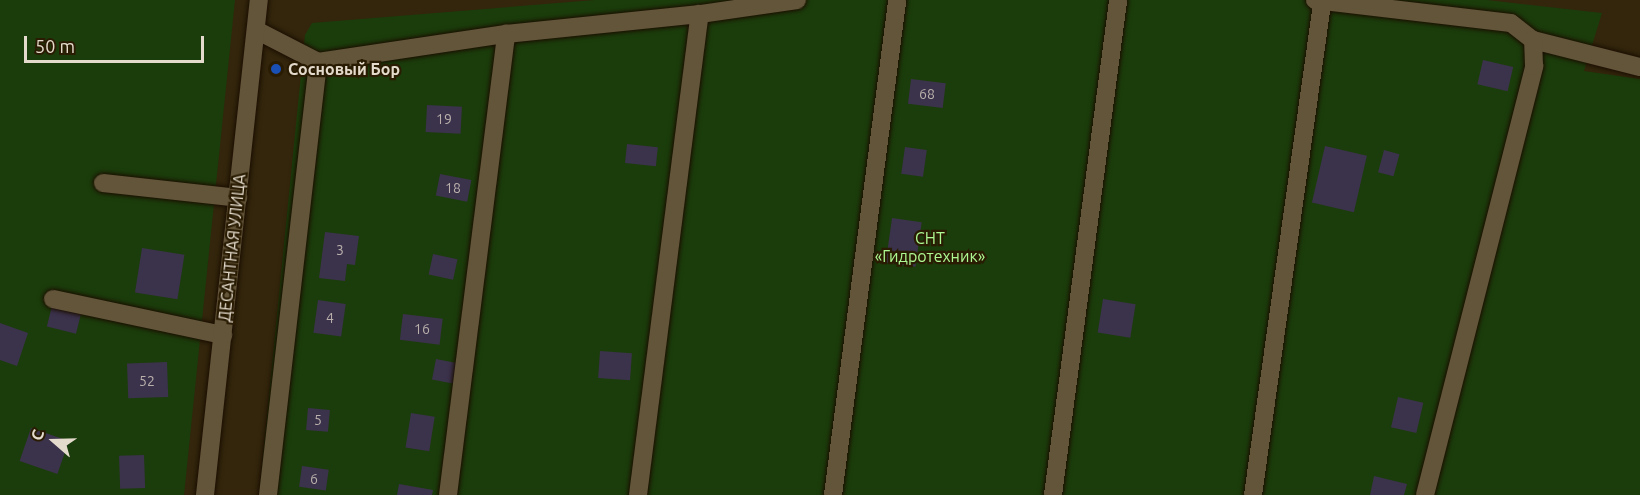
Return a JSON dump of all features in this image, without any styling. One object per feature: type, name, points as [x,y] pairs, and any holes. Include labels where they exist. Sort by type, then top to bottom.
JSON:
[{"type":"street","name":"ДЕСАНТНАЯ УЛИЦА","points":[[205,495],[259,0]]},
{"type":"street","points":[[256,30],[318,62],[506,34],[700,14],[797,0]]},
{"type":"street","points":[[833,495],[897,0]]},
{"type":"street","points":[[1053,495],[1118,0]]},
{"type":"street","points":[[1315,0],[1511,23],[1533,40],[1640,66]]},
{"type":"street","points":[[1253,495],[1322,1]]},
{"type":"street","points":[[638,495],[700,14]]},
{"type":"street","points":[[448,495],[506,34]]},
{"type":"street","points":[[1425,495],[1534,66],[1533,40]]},
{"type":"street","points":[[268,495],[318,62]]},
{"type":"street","points":[[103,183],[237,198]]},
{"type":"street","points":[[53,299],[223,335]]},
{"type":"green space","points":[[0,0],[235,0],[184,495],[0,495]]},
{"type":"green space","name":"СНТ «Гидротехник»","points":[[595,0],[1487,0],[1602,13],[1584,71],[1640,79],[1640,495],[259,495],[305,35],[312,23]]},
{"type":"building","points":[[1483,60],[1513,67],[1508,91],[1477,84]]},
{"type":"building","points":[[911,79],[946,83],[943,108],[908,104]]},
{"type":"building","points":[[427,105],[462,107],[461,134],[426,132]]},
{"type":"building","points":[[627,144],[658,147],[656,166],[625,163]]},
{"type":"building","points":[[1325,146],[1367,156],[1354,212],[1312,203]]},
{"type":"building","points":[[905,147],[927,150],[923,177],[901,174]]},
{"type":"building","points":[[1384,150],[1399,154],[1394,176],[1378,172]]},
{"type":"building","points":[[440,174],[471,180],[467,202],[436,196]]},
{"type":"building","points":[[892,218],[922,222],[915,267],[886,263]]},
{"type":"building","points":[[325,232],[359,236],[355,265],[347,264],[345,281],[319,278]]},
{"type":"building","points":[[142,248],[184,255],[177,299],[135,292]]},
{"type":"building","points":[[433,254],[457,259],[453,280],[429,275]]},
{"type":"building","points":[[1103,299],[1136,304],[1130,338],[1098,333]]},
{"type":"building","points":[[318,300],[346,304],[341,337],[313,333]]},
{"type":"building","points":[[52,306],[81,313],[76,334],[47,326]]},
{"type":"building","points":[[403,314],[443,319],[440,345],[400,340]]},
{"type":"building","points":[[0,323],[28,333],[17,366],[0,360]]},
{"type":"building","points":[[600,351],[632,353],[630,380],[598,378]]},
{"type":"building","points":[[436,359],[457,363],[453,384],[432,380]]},
{"type":"building","points":[[167,362],[168,397],[128,398],[127,363]]},
{"type":"building","points":[[1398,397],[1423,403],[1416,433],[1391,427]]},
{"type":"building","points":[[308,408],[330,410],[328,432],[306,430]]},
{"type":"building","points":[[411,413],[435,417],[429,451],[406,448]]},
{"type":"building","points":[[31,428],[69,441],[57,474],[20,461]]},
{"type":"building","points":[[144,455],[145,488],[120,489],[119,456]]},
{"type":"building","points":[[302,466],[329,470],[326,491],[299,487]]},
{"type":"building","points":[[1374,476],[1407,484],[1404,495],[1370,495]]},
{"type":"building","points":[[399,484],[433,490],[432,495],[397,495]]},
{"type":"place","name":"Сосновый Бор","points":[[276,69]]}]
